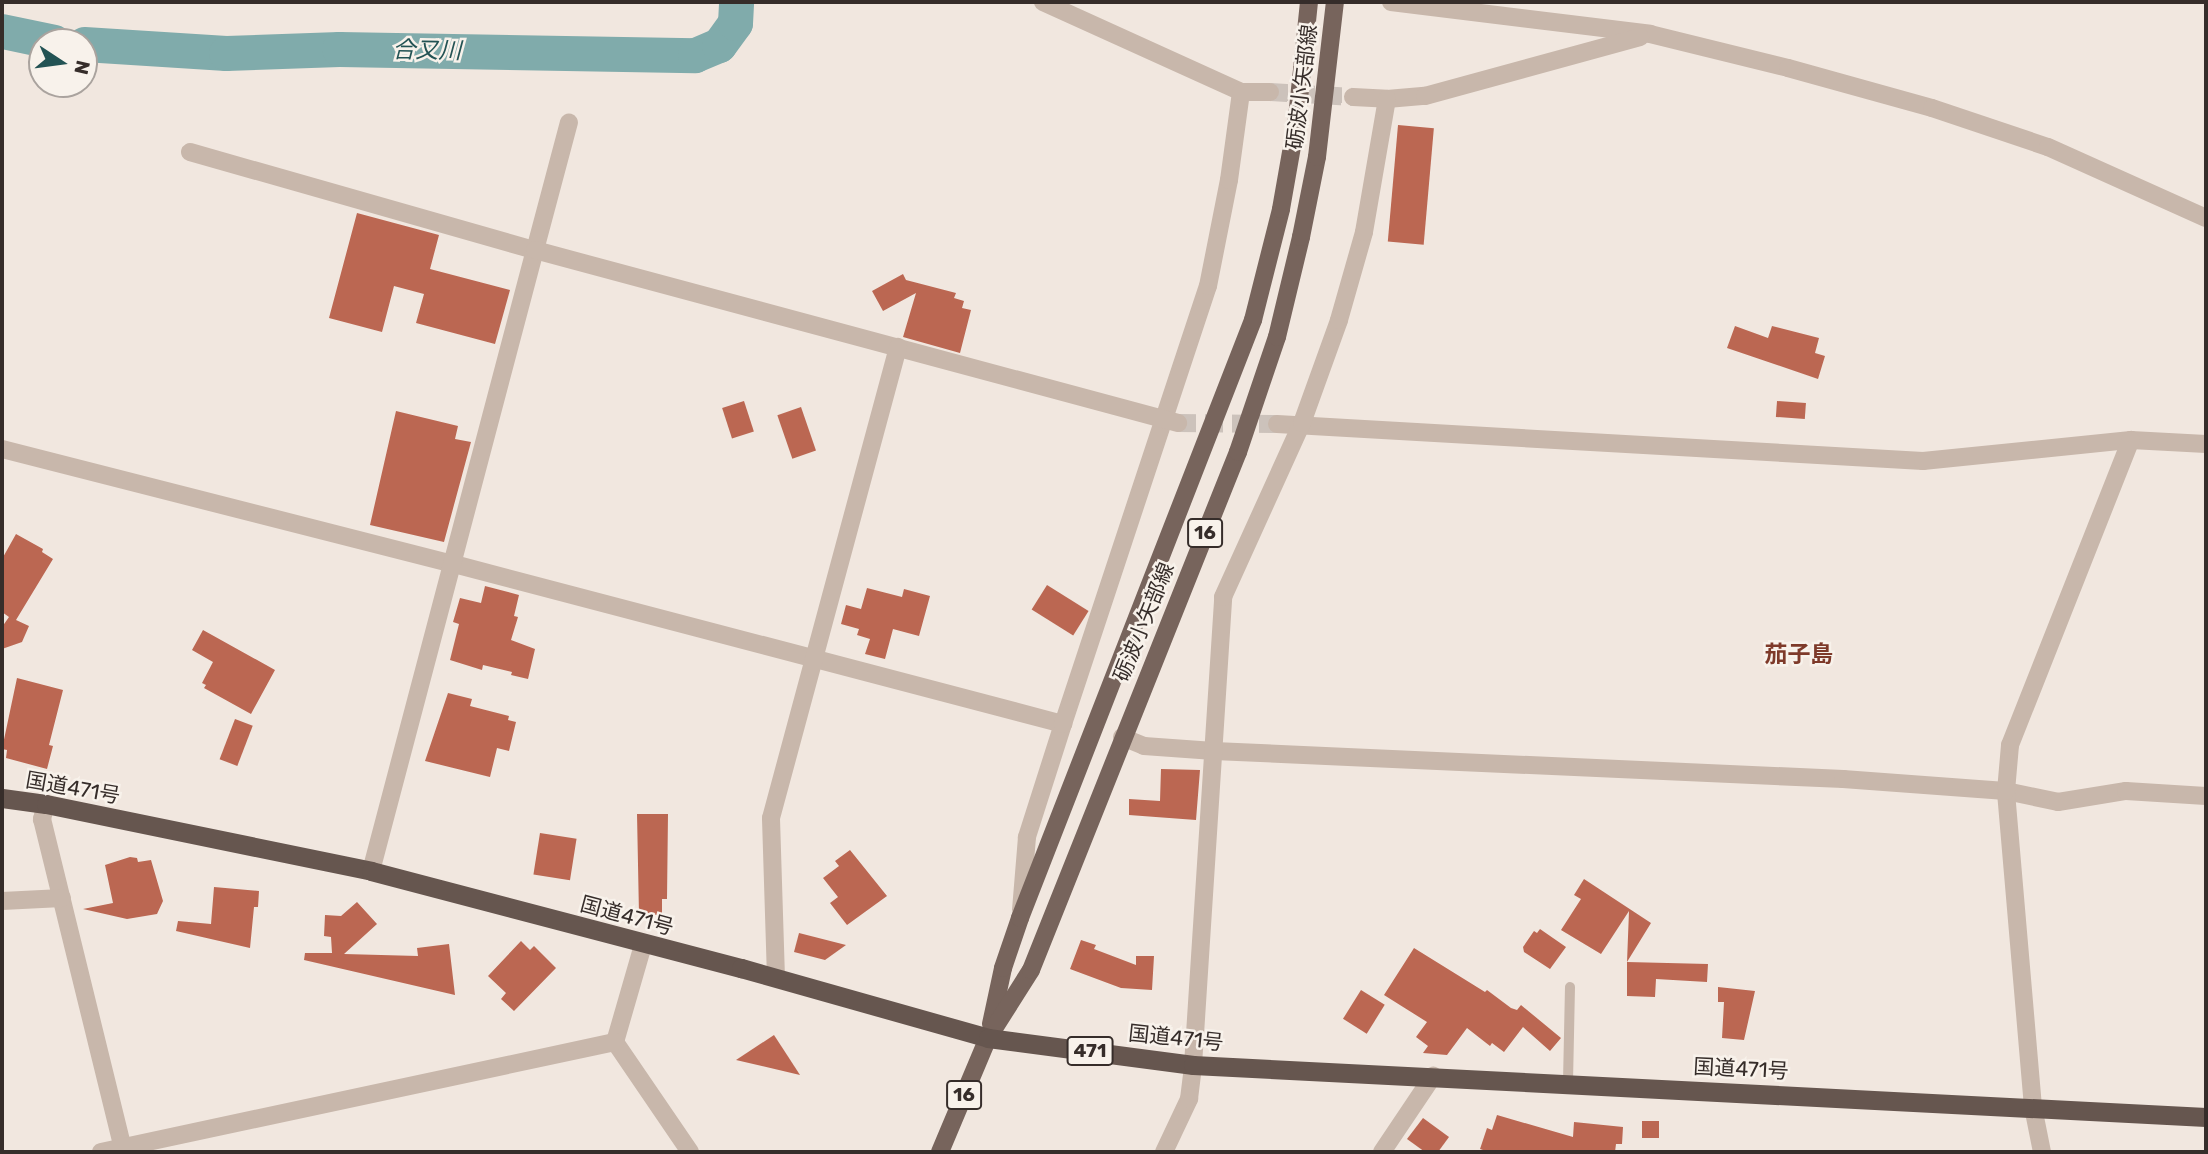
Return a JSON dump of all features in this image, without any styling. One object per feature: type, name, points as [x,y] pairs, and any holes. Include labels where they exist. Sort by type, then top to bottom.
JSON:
[{"type":"highway","name":"国道471号","points":[[2,798],[46,804],[371,871],[776,978],[988,1038],[1194,1065],[1568,1082],[2206,1117]]},
{"type":"main road","name":"砺波小矢部線","points":[[988,1038],[1003,968],[1020,918],[1253,320],[1281,209],[1297,118],[1309,2]]},
{"type":"main road","name":"砺波小矢部線","points":[[940,1152],[988,1038],[1031,970],[1238,452],[1277,337],[1317,157],[1335,2]]},
{"type":"street","points":[[1043,2],[1241,92],[1270,92]]},
{"type":"street","points":[[1391,2],[1650,34],[1788,68],[1958,117],[2048,147],[2206,218]]},
{"type":"street","points":[[1353,97],[1387,99],[1425,96],[1650,34]]},
{"type":"street","points":[[1020,918],[1027,836],[1063,724],[1171,422],[1208,286],[1229,180],[1241,92]]},
{"type":"street","points":[[1164,1152],[1189,1100],[1194,1065],[1223,597],[1302,424],[1339,320],[1364,232],[1387,99]]},
{"type":"street","points":[[371,871],[569,122]]},
{"type":"street","points":[[190,152],[536,250],[1171,422]]},
{"type":"street","points":[[776,978],[771,818],[898,347]]},
{"type":"street","points":[[1277,424],[1923,461],[2131,440],[2206,444]]},
{"type":"street","points":[[2042,1152],[2033,1107],[2006,791],[2010,745],[2131,440]]},
{"type":"street","points":[[2,449],[1063,724]]},
{"type":"street","points":[[1122,737],[1143,746],[1214,751],[1843,779],[2006,791],[2058,802],[2126,791],[2206,796]]},
{"type":"street","points":[[46,804],[42,819],[124,1149]]},
{"type":"street","points":[[2,901],[62,898]]},
{"type":"street","points":[[614,1042],[643,945]]},
{"type":"street","points":[[101,1152],[614,1042]]},
{"type":"street","points":[[614,1042],[690,1152]]},
{"type":"street","points":[[1382,1152],[1433,1076]]},
{"type":"lane","points":[[1568,1082],[1570,987]]},
{"type":"building","points":[[1398,125],[1434,128],[1424,245],[1388,242]]},
{"type":"building","points":[[357,213],[439,235],[430,269],[510,290],[495,344],[416,323],[424,294],[394,286],[382,332],[329,318]]},
{"type":"building","points":[[903,274],[906,280],[956,293],[954,298],[964,301],[962,308],[971,310],[960,353],[903,337],[916,293],[883,311],[872,291]]},
{"type":"building","points":[[1735,326],[1768,338],[1772,326],[1819,338],[1815,353],[1825,356],[1818,379],[1727,348]]},
{"type":"building","points":[[744,401],[754,431],[732,439],[722,408]]},
{"type":"building","points":[[1777,401],[1806,403],[1805,419],[1776,417]]},
{"type":"building","points":[[801,407],[816,450],[792,459],[777,415]]},
{"type":"building","points":[[396,411],[458,426],[455,439],[471,442],[444,542],[370,525]]},
{"type":"building","points":[[16,534],[43,549],[42,552],[53,559],[16,620],[29,626],[22,642],[2,649],[2,627],[9,617],[2,612],[2,559]]},
{"type":"building","points":[[1047,585],[1089,611],[1073,636],[1032,610]]},
{"type":"building","points":[[485,586],[519,595],[514,616],[518,617],[511,640],[535,649],[528,679],[511,675],[512,672],[483,665],[482,670],[450,660],[459,624],[453,622],[460,598],[481,603]]},
{"type":"building","points":[[867,588],[902,597],[904,589],[930,596],[919,636],[893,629],[885,659],[865,654],[870,639],[857,635],[859,629],[841,624],[846,605],[861,609]]},
{"type":"building","points":[[203,630],[275,670],[251,714],[204,688],[206,685],[202,683],[213,662],[192,650]]},
{"type":"building","points":[[17,678],[63,690],[49,745],[53,746],[47,769],[6,758],[7,750],[2,749]]},
{"type":"building","points":[[448,693],[472,699],[470,706],[509,716],[508,720],[516,722],[509,751],[497,748],[490,777],[425,761]]},
{"type":"building","points":[[235,719],[253,726],[237,766],[220,759]]},
{"type":"building","points":[[1161,769],[1200,770],[1196,820],[1129,815],[1129,799],[1160,801]]},
{"type":"building","points":[[637,814],[668,814],[667,899],[662,899],[662,915],[639,915]]},
{"type":"building","points":[[540,833],[577,839],[570,880],[533,874]]},
{"type":"building","points":[[850,850],[887,896],[847,925],[830,903],[838,897],[823,878],[839,866],[835,861]]},
{"type":"building","points":[[130,857],[137,858],[138,862],[151,860],[163,901],[157,914],[127,919],[83,909],[113,903],[105,865]]},
{"type":"building","points":[[1584,879],[1651,923],[1627,962],[1629,911],[1601,954],[1561,930],[1581,899],[1574,895]]},
{"type":"building","points":[[214,887],[259,891],[258,907],[254,907],[250,948],[176,931],[178,921],[211,924]]},
{"type":"building","points":[[357,902],[377,924],[344,954],[418,956],[417,948],[449,944],[455,995],[304,960],[305,953],[332,953],[331,937],[324,936],[325,915],[341,916]]},
{"type":"building","points":[[1540,929],[1566,947],[1550,969],[1524,952],[1523,947],[1534,931],[1537,933]]},
{"type":"building","points":[[799,933],[846,945],[825,960],[794,952]]},
{"type":"building","points":[[1081,940],[1096,945],[1094,949],[1136,965],[1136,956],[1154,956],[1152,990],[1121,988],[1070,969]]},
{"type":"building","points":[[521,941],[530,950],[534,946],[556,968],[514,1011],[501,999],[506,993],[488,976]]},
{"type":"building","points":[[1414,948],[1485,992],[1487,990],[1511,1008],[1517,1010],[1521,1005],[1561,1038],[1550,1051],[1523,1027],[1504,1052],[1492,1043],[1490,1046],[1467,1028],[1447,1055],[1423,1053],[1428,1046],[1416,1037],[1427,1022],[1384,995]]},
{"type":"building","points":[[1627,962],[1708,964],[1707,982],[1656,979],[1655,997],[1627,996]]},
{"type":"building","points":[[1718,987],[1755,991],[1744,1040],[1722,1038],[1724,1002],[1718,1002]]},
{"type":"building","points":[[1361,990],[1385,1005],[1367,1034],[1343,1019]]},
{"type":"building","points":[[774,1035],[789,1058],[800,1075],[736,1060]]},
{"type":"building","points":[[1497,1115],[1573,1137],[1574,1122],[1623,1127],[1622,1144],[1616,1144],[1615,1152],[1489,1152],[1480,1149],[1487,1128],[1492,1130]]},
{"type":"building","points":[[1423,1118],[1449,1137],[1438,1152],[1425,1152],[1407,1139]]},
{"type":"building","points":[[1642,1121],[1659,1121],[1659,1138],[1642,1138]]},
{"type":"waterway","name":"合又川","points":[[98,45],[226,53],[339,49],[695,55],[719,45],[735,23],[736,2]]},
{"type":"waterway","name":"合又川","points":[[2,31],[28,36]]},
{"type":"tunnel","points":[[1270,92],[1353,97]]},
{"type":"tunnel","points":[[1178,423],[1277,424]]},
{"type":"district","name":"茄子島","points":[[1799,654]]}]
